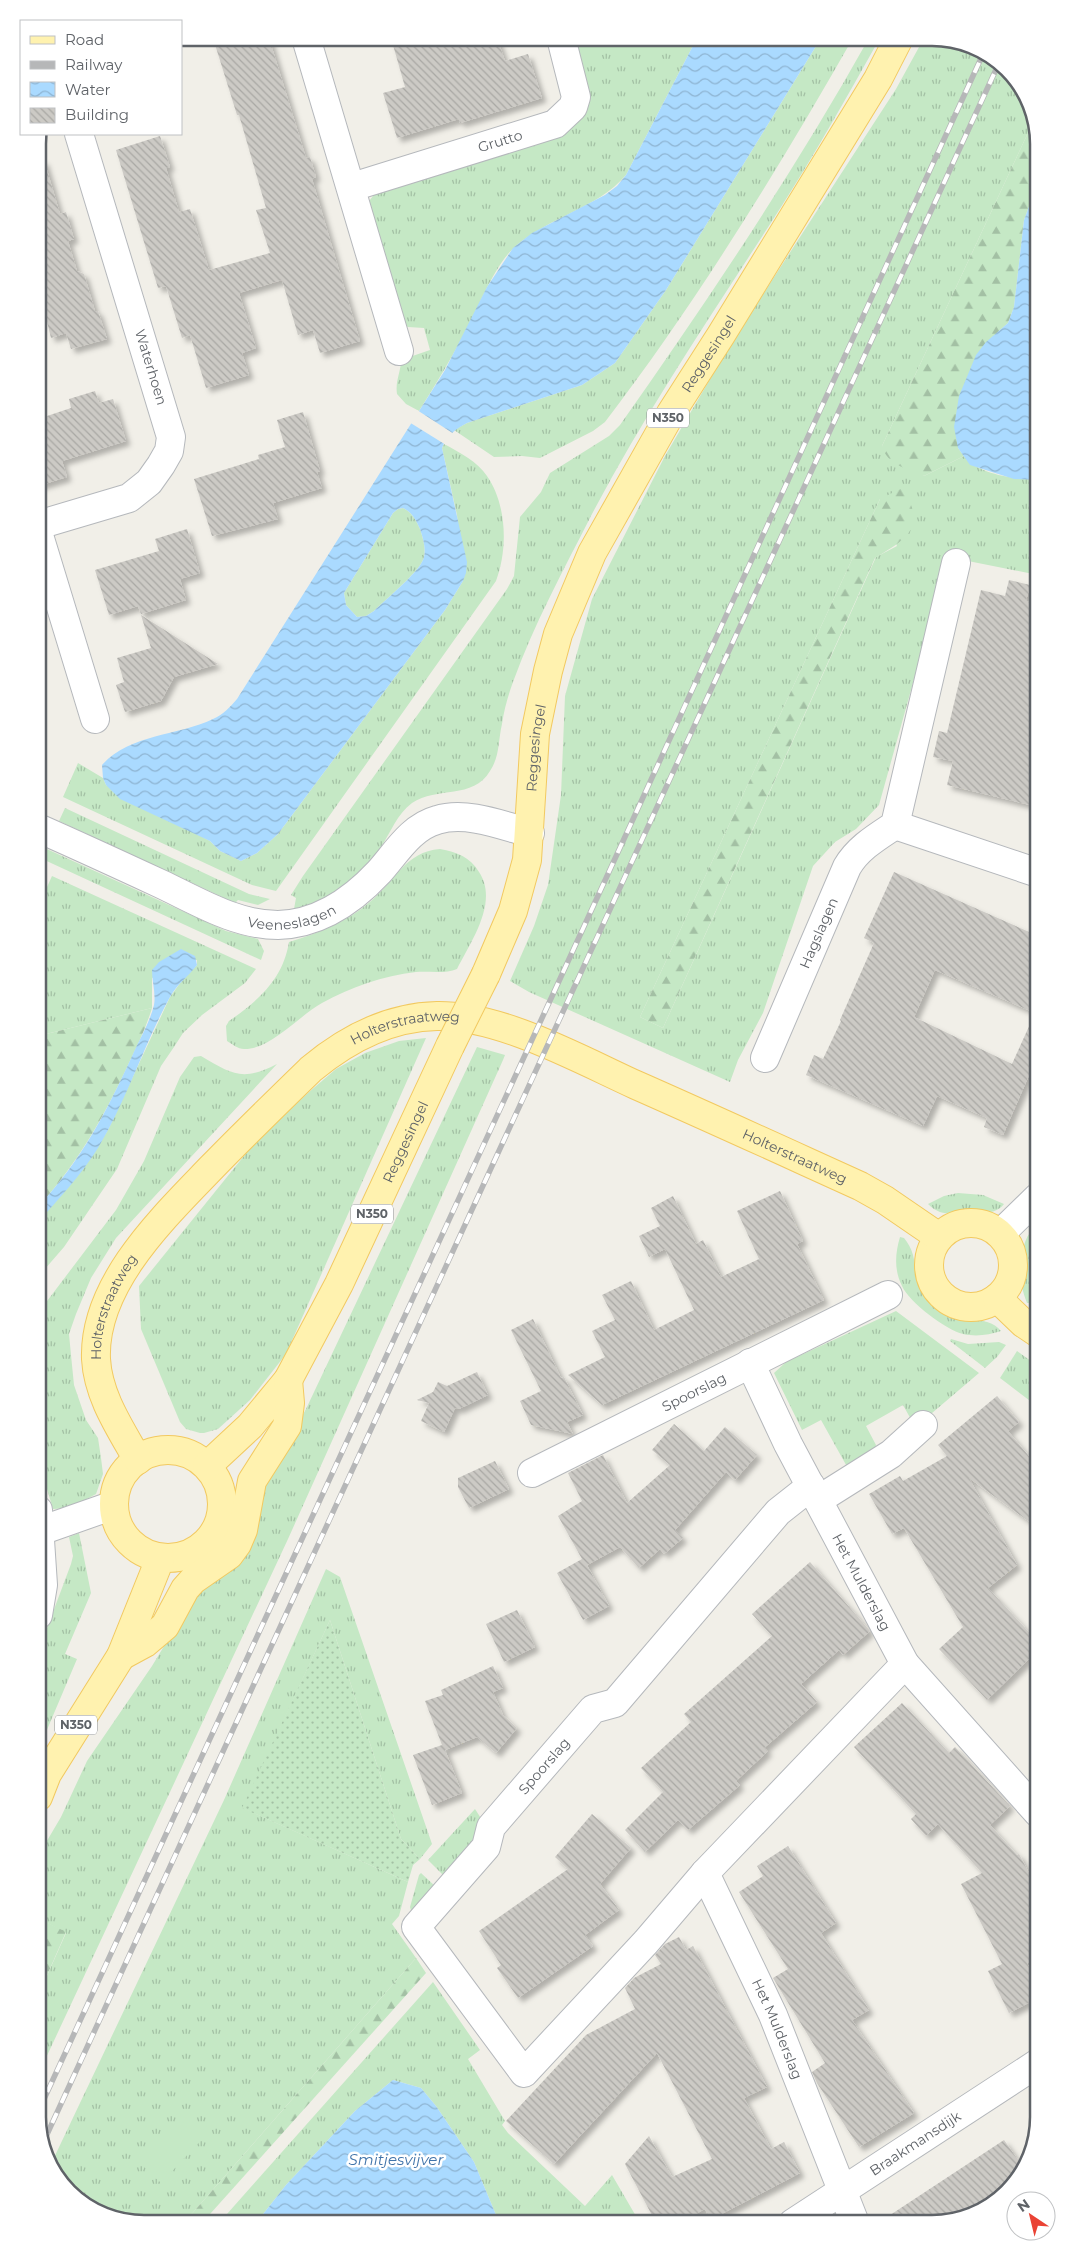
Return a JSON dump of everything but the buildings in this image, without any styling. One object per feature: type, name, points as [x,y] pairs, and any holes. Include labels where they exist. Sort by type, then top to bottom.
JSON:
[{"type":"main road","name":"Reggesingel","points":[[207,1466],[250,1426],[288,1380],[339,1284],[450,1046],[486,974],[513,911],[527,860],[534,742],[540,708],[558,634],[592,553],[671,413],[878,79],[895,46]]},
{"type":"main road","name":"Holterstraatweg","points":[[138,1460],[108,1406],[99,1378],[96,1358],[98,1335],[105,1308],[119,1279],[154,1227],[311,1069],[351,1040],[390,1024],[438,1016],[489,1024],[514,1032],[566,1053],[860,1186],[886,1200],[939,1237]]},
{"type":"main road","points":[[969,1223],[981,1224],[1000,1234],[1009,1247],[1012,1259],[1012,1272],[1008,1285],[997,1298],[975,1307],[961,1306],[948,1300],[937,1291],[931,1279],[928,1265],[931,1251],[939,1237],[957,1225],[969,1223]]},
{"type":"main road","points":[[997,1298],[1030,1328]]},
{"type":"main road","name":"N350","points":[[121,1656],[145,1643],[165,1626],[185,1589],[193,1580],[229,1555],[238,1544],[243,1530],[252,1482],[287,1426],[290,1403],[288,1380]]},
{"type":"main road","points":[[166,1450],[181,1452],[195,1457],[207,1466],[217,1480],[222,1497],[222,1514],[216,1530],[206,1544],[192,1554],[160,1559],[141,1551],[127,1540],[117,1524],[114,1505],[120,1480],[128,1468],[151,1453],[166,1450]]},
{"type":"main road","name":"N350","points":[[46,1781],[57,1758],[121,1656],[160,1559]]},
{"type":"street","points":[[308,46],[352,187],[399,351]]},
{"type":"street","name":"Grutto","points":[[352,187],[555,124],[573,107],[576,97],[563,46]]},
{"type":"street","name":"Waterhoen","points":[[46,523],[129,498],[148,482],[161,466],[169,451],[171,437],[79,135]]},
{"type":"street","points":[[46,558],[95,719]]},
{"type":"street","points":[[956,563],[895,825],[1030,870]]},
{"type":"street","name":"Veeneslagen","points":[[46,832],[238,920],[278,925],[306,921],[334,910],[378,872],[415,831],[436,820],[452,817],[475,819],[530,833]]},
{"type":"street","name":"Hagslagen","points":[[765,1058],[852,858],[867,844],[895,825]]},
{"type":"street","points":[[1000,1234],[1030,1205]]},
{"type":"street","name":"Spoorslag","points":[[532,1473],[888,1295]]},
{"type":"street","points":[[750,1363],[788,1444],[815,1493]]},
{"type":"street","name":"Spoorslag","points":[[705,1873],[646,1942],[524,2074],[416,1927],[486,1847],[491,1828],[593,1709],[615,1702],[778,1512],[891,1454],[923,1425]]},
{"type":"street","name":"Het Mulderslag","points":[[815,1493],[906,1664],[1030,1804]]},
{"type":"street","points":[[46,1520],[114,1505]]},
{"type":"street","points":[[705,1873],[906,1664]]},
{"type":"street","name":"Het Mulderslag","points":[[705,1873],[773,2015],[851,2215]]},
{"type":"street","name":"Braakmansdijk","points":[[806,2215],[1030,2069]]},
{"type":"green space","points":[[571,46],[693,46],[626,175],[601,196],[542,228],[508,254],[494,274],[472,320],[419,411],[406,404],[397,394],[401,360],[430,350],[424,328],[408,327],[398,322],[366,205],[380,187],[567,126]]},
{"type":"green space","points":[[816,46],[848,46],[796,136],[704,282],[639,377],[605,422],[593,431],[540,458],[522,456],[494,457],[454,430],[467,423],[582,385],[615,363],[666,290]]},
{"type":"green space","points":[[864,46],[876,46],[807,165],[659,397],[592,514],[521,660],[508,698],[497,754],[490,771],[483,780],[474,786],[432,795],[412,803],[398,818],[373,858],[354,878],[331,894],[306,906],[294,909],[296,898],[291,895],[303,876],[507,589],[514,576],[520,517],[541,492],[550,473],[609,436],[620,425],[749,235]]},
{"type":"green space","points":[[920,46],[938,46],[963,51],[981,59],[1001,75],[1017,95],[1029,131],[882,446],[924,476],[964,456],[978,468],[988,472],[1030,479],[1030,573],[948,557],[879,805],[856,829],[835,842],[813,866],[763,1013],[738,1060],[730,1082],[529,992],[510,981],[534,926],[548,885],[561,795],[565,696],[592,599],[665,456],[730,345],[896,89]],"holes":[[[880,499],[897,546],[876,557],[663,1028],[640,1017]]]},
{"type":"green space","points":[[1029,131],[1030,204],[1024,220],[1014,307],[1008,323],[999,331],[958,448],[964,456],[924,476],[893,462],[888,458],[882,446]]},
{"type":"green space","points":[[444,444],[479,466],[487,476],[499,500],[504,527],[504,541],[496,581],[276,891],[252,885],[63,797],[78,763],[103,778],[106,785],[210,841],[220,851],[241,861],[257,853],[278,834],[445,610],[463,581],[457,515],[442,448]]},
{"type":"green space","points":[[902,488],[913,512],[911,530],[897,544],[875,558],[663,1028],[640,1017],[880,499]]},
{"type":"green space","points":[[403,508],[411,514],[420,529],[425,549],[423,560],[408,579],[374,611],[366,616],[357,617],[346,605],[344,593],[393,513]]},
{"type":"green space","points":[[65,808],[249,894],[270,899],[258,905],[238,900],[235,903],[59,821]]},
{"type":"green space","points":[[46,849],[226,931],[258,939],[264,951],[261,960],[46,861]]},
{"type":"green space","points":[[440,849],[457,854],[472,862],[484,884],[486,896],[481,921],[457,969],[404,974],[379,979],[356,987],[313,1008],[274,1038],[254,1048],[242,1049],[227,1041],[226,1026],[229,1021],[260,997],[268,988],[281,967],[289,942],[322,931],[352,915],[380,893],[409,861],[428,851]]},
{"type":"green space","points":[[52,876],[256,969],[245,983],[202,1015],[183,1033],[161,1066],[117,1169],[64,1247],[46,1268],[46,1213],[82,1170],[108,1130],[170,997],[183,979],[197,965],[197,960],[152,978],[152,1008],[46,1034],[46,889]]},
{"type":"green space","points":[[152,1008],[119,1084],[89,1139],[46,1198],[46,1034]]},
{"type":"green space","points":[[426,1038],[286,1354],[250,1400],[218,1429],[200,1433],[186,1429],[180,1422],[141,1329],[139,1286],[256,1141],[309,1092],[336,1069],[365,1053],[399,1041]]},
{"type":"green space","points":[[477,1047],[505,1055],[288,1539],[46,2058],[46,1978],[66,1933],[46,1922],[46,1842],[61,1817],[87,1761],[152,1666],[291,1437]]},
{"type":"green space","points":[[201,1056],[237,1074],[255,1073],[277,1064],[116,1238],[91,1278],[69,1334],[74,1385],[86,1420],[98,1438],[103,1474],[96,1494],[70,1508],[53,1509],[46,1486],[46,1302],[116,1210],[144,1161],[180,1077],[194,1057]]},
{"type":"green space","points":[[958,1193],[983,1195],[1004,1204],[991,1212],[951,1214],[937,1211],[928,1204],[944,1196]]},
{"type":"green space","points":[[1030,1234],[1030,1302],[1027,1303],[1021,1283],[1020,1263],[1025,1241]]},
{"type":"green space","points":[[900,1237],[904,1238],[911,1250],[919,1285],[928,1301],[947,1313],[987,1322],[1001,1331],[982,1335],[963,1334],[947,1327],[912,1300],[902,1286],[898,1274],[896,1256]]},
{"type":"green space","points":[[896,1311],[979,1373],[925,1419],[913,1423],[903,1405],[866,1426],[876,1445],[871,1459],[850,1472],[821,1420],[802,1430],[774,1373],[786,1362]]},
{"type":"green space","points":[[951,1339],[968,1344],[999,1342],[1006,1345],[985,1368],[950,1341]]},
{"type":"green space","points":[[1017,1351],[1030,1360],[1030,1401],[1000,1378]]},
{"type":"green space","points":[[79,1533],[91,1593],[65,1654],[77,1659],[46,1732],[46,1631],[73,1556],[69,1537]]},
{"type":"green space","points":[[326,1569],[340,1577],[432,1844],[420,1859],[401,1839],[330,1620],[243,1808],[408,1882],[399,1916],[392,1924],[416,1958],[191,2215],[138,2215],[113,2210],[101,2205],[80,2190],[59,2166],[55,2156],[224,1800]]},
{"type":"green space","points":[[330,1620],[401,1839],[420,1859],[413,1865],[408,1882],[242,1808]]},
{"type":"green space","points":[[475,1809],[484,1823],[480,1835],[445,1877],[428,1860]]},
{"type":"green space","points":[[421,1873],[436,1887],[412,1914],[410,1907]]},
{"type":"green space","points":[[46,1922],[66,1932],[46,1978]]},
{"type":"green space","points":[[416,1958],[426,1973],[209,2215],[191,2215]]},
{"type":"green space","points":[[433,1982],[480,2050],[468,2059],[505,2121],[502,2125],[508,2133],[585,2206],[612,2175],[635,2215],[496,2215],[474,2162],[436,2106],[421,2088],[393,2080],[355,2111],[286,2185],[262,2215],[226,2215]]},
{"type":"green space","points":[[184,2112],[207,2134],[161,2183],[138,2161]]},
{"type":"water","points":[[693,46],[816,46],[666,290],[615,363],[582,385],[467,423],[446,439],[442,448],[467,562],[463,581],[445,610],[278,834],[257,853],[241,861],[220,851],[210,841],[120,799],[106,785],[103,778],[102,765],[113,755],[140,741],[199,725],[213,719],[229,708],[237,699],[445,370],[487,287],[513,248],[532,233],[605,195],[617,186],[626,175]],"holes":[[[403,508],[409,512],[420,529],[425,549],[423,560],[408,579],[374,611],[366,616],[357,617],[346,605],[344,593],[393,513]]]},
{"type":"water","points":[[1030,204],[1030,480],[1014,479],[970,465],[958,448],[954,427],[959,396],[976,355],[986,342],[1008,323],[1014,307],[1024,220]]},
{"type":"water","points":[[181,949],[195,956],[197,965],[170,997],[151,1035],[118,1111],[98,1148],[62,1196],[46,1213],[46,1198],[68,1171],[92,1135],[113,1096],[147,1024],[154,1005],[152,970],[159,962]]},
{"type":"water","name":"Smitjesvijver","points":[[393,2080],[421,2088],[436,2106],[474,2162],[496,2215],[262,2215],[286,2185],[355,2111]]},
{"type":"pier","points":[[417,410],[454,434],[446,445],[409,422]]},
{"type":"railway","points":[[46,2095],[554,992],[981,59]]},
{"type":"railway","points":[[48,2133],[996,71]]}]
